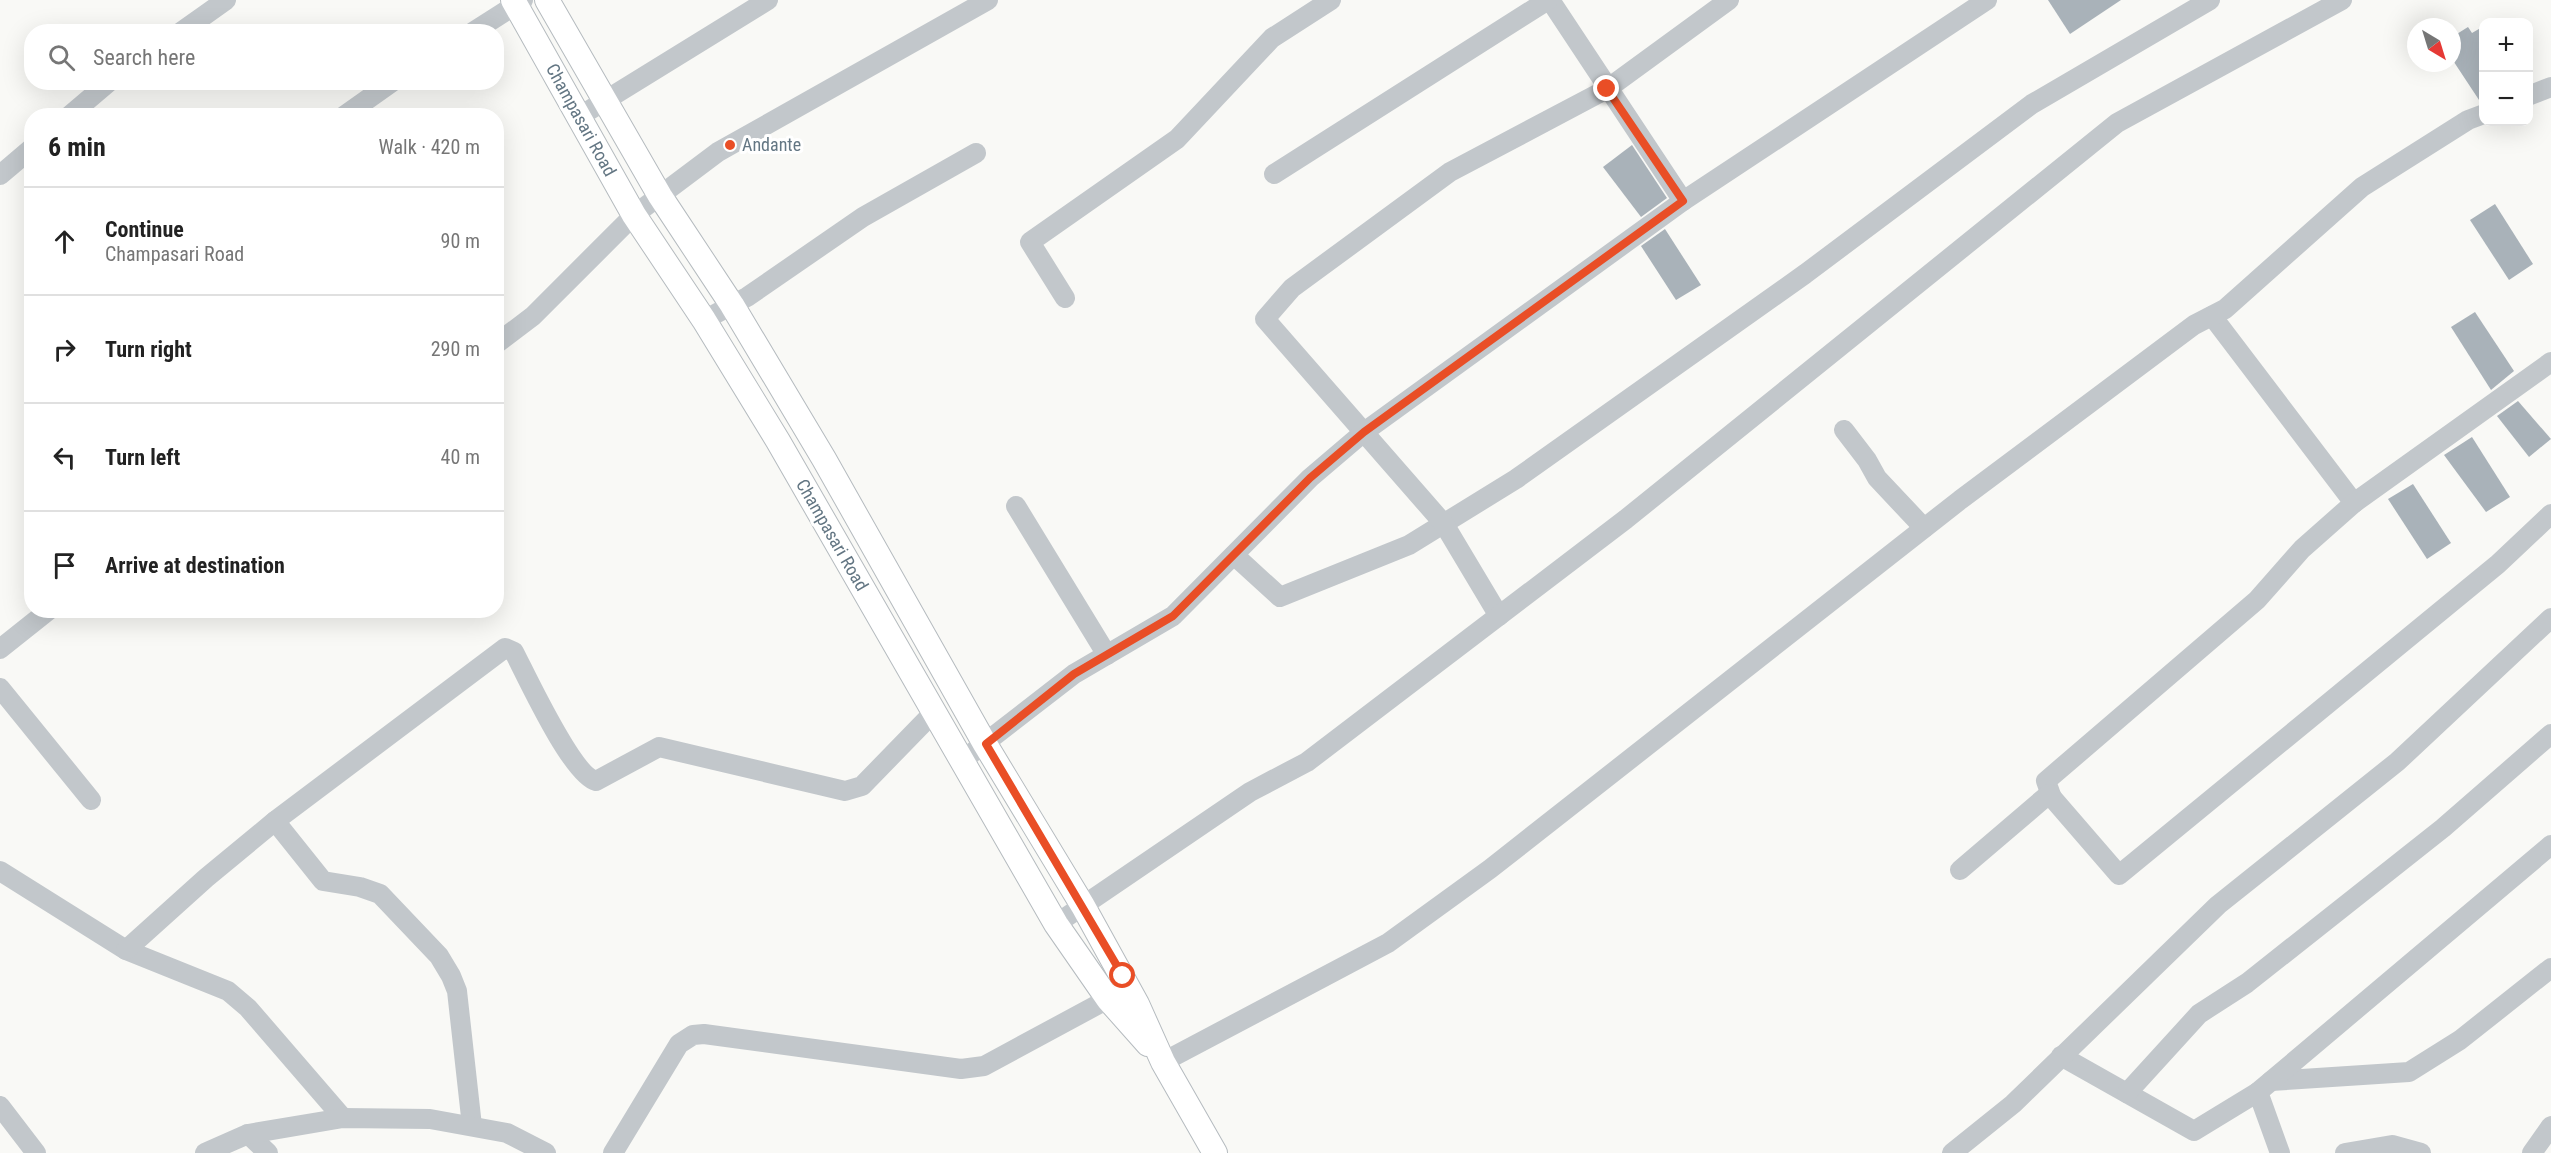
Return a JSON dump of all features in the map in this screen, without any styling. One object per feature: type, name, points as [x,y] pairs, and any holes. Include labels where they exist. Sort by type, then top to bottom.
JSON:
[{"type":"main road","name":"Champasari Road","points":[[547,0],[660,196],[732,305],[824,459],[986,744],[1128,985],[1163,1062],[1216,1152]]},
{"type":"main road","name":"Champasari Road","points":[[517,2],[634,215],[704,320],[778,441],[1056,924],[1108,999],[1163,1062]]},
{"type":"street","points":[[192,24],[226,0]]},
{"type":"street","points":[[580,116],[768,0]]},
{"type":"street","points":[[504,338],[533,316],[634,215],[718,152],[988,0]]},
{"type":"street","points":[[1065,298],[1030,242],[1177,139],[1272,38],[1331,0]]},
{"type":"street","points":[[1274,174],[1549,0],[1683,201]]},
{"type":"street","points":[[1499,616],[1444,524],[1265,319],[1292,288],[1450,172],[1607,89],[1729,0]]},
{"type":"street","points":[[963,760],[1074,674],[1173,616],[1310,478],[1364,432],[1683,201],[1986,0]]},
{"type":"street","points":[[1234,555],[1280,597],[1409,545],[1516,480],[1805,274],[2032,104],[2210,0]]},
{"type":"street","points":[[1056,924],[1250,792],[1308,762],[1626,519],[2117,123],[2342,0]]},
{"type":"street","points":[[485,24],[517,2]]},
{"type":"street","points":[[2533,94],[2551,87]]},
{"type":"street","points":[[78,108],[100,90]]},
{"type":"street","points":[[355,108],[381,90]]},
{"type":"street","points":[[1163,1062],[1388,943],[1499,862],[1924,528],[2194,325],[2226,309],[2362,187],[2468,120],[2479,116]]},
{"type":"street","points":[[704,320],[732,305],[863,217],[976,153]]},
{"type":"street","points":[[0,175],[24,155]]},
{"type":"street","points":[[2212,316],[2354,503]]},
{"type":"street","points":[[2052,798],[2046,781],[2257,600],[2302,549],[2354,503],[2551,362]]},
{"type":"street","points":[[1844,430],[1868,460],[1877,478],[1924,528]]},
{"type":"street","points":[[1016,506],[1107,655]]},
{"type":"street","points":[[1960,870],[2049,794],[2119,875],[2489,572],[2551,514]]},
{"type":"street","points":[[0,649],[39,618]]},
{"type":"street","points":[[1952,1153],[2013,1104],[2218,905],[2397,762],[2551,618]]},
{"type":"street","points":[[126,950],[206,878],[275,821],[506,648],[514,652],[570,757],[584,774],[596,781],[659,747],[845,791],[854,790],[862,786],[934,712]]},
{"type":"street","points":[[0,688],[92,800]]},
{"type":"street","points":[[2127,1093],[2199,1014],[2247,983],[2443,828],[2551,734]]},
{"type":"street","points":[[275,821],[323,881],[360,887],[380,894],[439,956],[457,991],[472,1126]]},
{"type":"street","points":[[2061,1056],[2194,1131],[2264,1087],[2551,845]]},
{"type":"street","points":[[0,871],[126,950],[228,991],[248,1008],[343,1118]]},
{"type":"street","points":[[2264,1087],[2409,1072],[2460,1040],[2551,968]]},
{"type":"street","points":[[613,1153],[679,1044],[693,1035],[704,1034],[974,1069],[984,1066],[1108,999]]},
{"type":"street","points":[[2264,1087],[2280,1153]]},
{"type":"street","points":[[0,1106],[36,1153]]},
{"type":"street","points":[[205,1153],[248,1134],[343,1118],[430,1119],[472,1126],[507,1133],[546,1153]]},
{"type":"street","points":[[2532,1153],[2551,1126]]},
{"type":"street","points":[[248,1134],[268,1153]]},
{"type":"street","points":[[2345,1153],[2392,1145],[2421,1153]]},
{"type":"building","points":[[2048,0],[2121,0],[2070,34]]},
{"type":"building","points":[[2468,27],[2472,33],[2479,29],[2479,100],[2461,72],[2461,31]]},
{"type":"building","points":[[1632,145],[1667,198],[1641,217],[1603,167]]},
{"type":"building","points":[[2495,204],[2533,264],[2509,280],[2470,220]]},
{"type":"building","points":[[1665,229],[1701,285],[1676,300],[1641,246]]},
{"type":"building","points":[[2475,312],[2514,371],[2491,390],[2451,327]]},
{"type":"building","points":[[2518,401],[2551,439],[2529,457],[2497,416]]},
{"type":"building","points":[[2472,437],[2510,497],[2486,512],[2444,455]]},
{"type":"building","points":[[2413,484],[2451,543],[2427,559],[2388,499]]},
{"type":"place","name":"Andante","points":[[730,145]]},
{"type":"route","points":[[1123,976],[986,744],[1074,674],[1173,616],[1310,478],[1364,432],[1683,201],[1607,89]]}]
